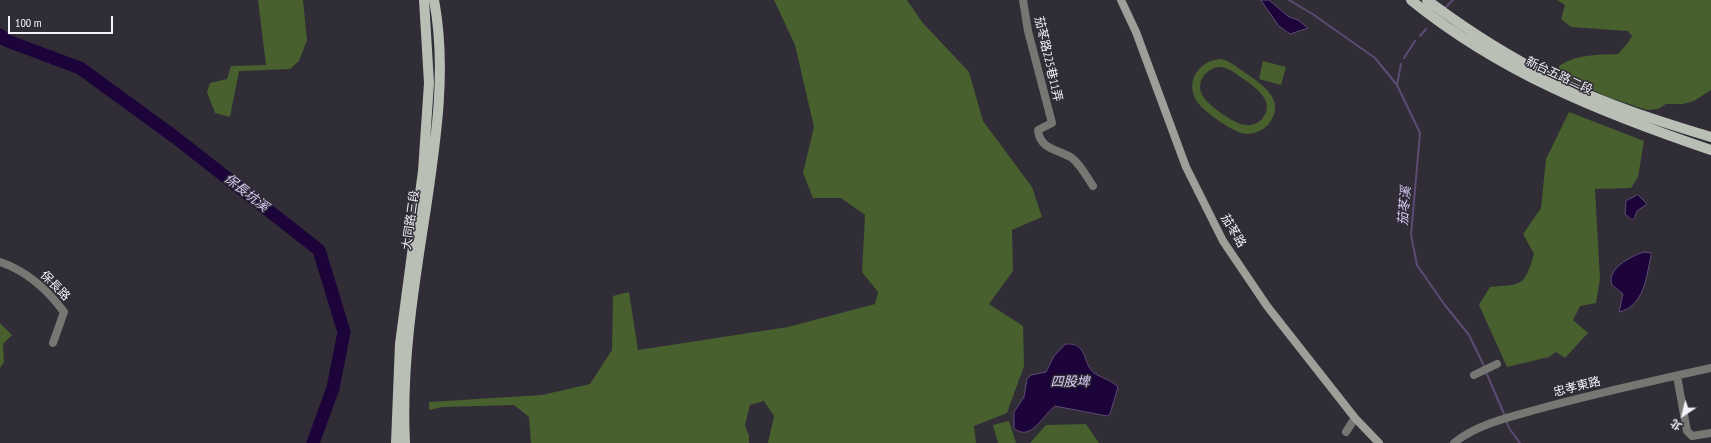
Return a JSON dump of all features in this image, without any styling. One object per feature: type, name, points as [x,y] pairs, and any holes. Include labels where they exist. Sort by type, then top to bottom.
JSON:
[{"type":"main road","name":"大同路三段","points":[[396,443],[400,344],[423,171],[429,83],[424,0]]},
{"type":"main road","name":"大同路三段","points":[[405,443],[405,390],[408,345],[434,152],[440,92],[439,57],[434,0]]},
{"type":"main road","name":"新台五路二段","points":[[1410,0],[1464,39],[1497,60],[1541,84],[1618,116],[1711,150]]},
{"type":"main road","name":"新台五路二段","points":[[1427,0],[1481,38],[1519,61],[1555,80],[1630,112],[1711,137]]},
{"type":"street","name":"茄苳路225巷11弄","points":[[1023,0],[1028,31],[1052,123],[1038,130],[1038,136],[1044,145],[1073,159],[1093,186]]},
{"type":"street","name":"茄苳路","points":[[1121,0],[1136,32],[1186,167],[1223,240],[1267,306],[1356,418],[1379,443]]},
{"type":"street","name":"保長路","points":[[0,262],[18,268],[39,285],[64,312],[53,343]]},
{"type":"street","points":[[1474,375],[1497,364]]},
{"type":"street","name":"忠孝東路","points":[[1454,443],[1460,438],[1495,422],[1514,416],[1563,402],[1711,368]]},
{"type":"street","points":[[1676,376],[1687,431],[1692,436],[1711,433]]},
{"type":"street","points":[[1346,432],[1356,418]]},
{"type":"green space","points":[[258,0],[303,0],[307,40],[299,61],[290,69],[239,71],[230,117],[215,113],[207,92],[210,83],[227,79],[231,66],[266,65]]},
{"type":"green space","points":[[774,0],[907,0],[922,22],[969,72],[983,121],[1032,187],[1042,217],[1012,230],[1013,271],[989,304],[1023,326],[1024,366],[1007,413],[974,426],[976,443],[768,443],[774,416],[764,401],[750,405],[745,425],[749,436],[749,443],[531,443],[529,417],[514,405],[443,407],[429,410],[429,402],[542,395],[590,384],[612,350],[613,296],[629,292],[638,350],[788,327],[875,304],[878,292],[862,272],[865,215],[841,198],[813,198],[803,173],[814,127],[795,45]]},
{"type":"green space","points":[[1557,0],[1711,0],[1711,90],[1694,101],[1683,104],[1666,104],[1658,109],[1647,110],[1608,97],[1559,74],[1559,66],[1573,59],[1595,55],[1618,54],[1632,36],[1628,31],[1571,27],[1561,19],[1565,5]]},
{"type":"green space","points":[[1221,59],[1233,64],[1258,82],[1270,94],[1274,101],[1275,108],[1273,116],[1266,127],[1252,133],[1241,133],[1219,121],[1199,105],[1193,93],[1192,85],[1196,72],[1201,67],[1213,60]],"holes":[[[1222,67],[1232,71],[1245,80],[1263,96],[1267,107],[1266,113],[1259,122],[1253,125],[1236,122],[1218,111],[1205,99],[1200,89],[1200,84],[1204,75],[1208,71]]]},
{"type":"green space","points":[[1263,61],[1286,67],[1281,85],[1259,79]]},
{"type":"green space","points":[[1569,112],[1644,141],[1638,177],[1631,188],[1595,189],[1600,279],[1596,303],[1580,306],[1573,320],[1588,333],[1565,358],[1556,352],[1549,357],[1507,367],[1479,305],[1490,287],[1516,284],[1521,282],[1528,273],[1534,254],[1523,234],[1541,208],[1546,159]]},
{"type":"green space","points":[[0,323],[12,335],[3,344],[4,362],[0,368]]},
{"type":"green space","points":[[1009,421],[1016,443],[998,443],[993,425]]},
{"type":"green space","points":[[1086,424],[1099,443],[1030,443],[1046,425]]},
{"type":"water","points":[[1261,0],[1269,0],[1289,17],[1298,20],[1308,28],[1290,34],[1279,26]]},
{"type":"water","points":[[1638,195],[1647,204],[1637,211],[1634,219],[1632,220],[1625,214],[1626,201]]},
{"type":"water","points":[[1644,252],[1651,253],[1651,256],[1642,290],[1634,304],[1619,312],[1623,294],[1612,285],[1611,279],[1613,274],[1621,264]]},
{"type":"water","name":"四股埤","points":[[1066,344],[1078,346],[1084,354],[1090,369],[1094,373],[1118,387],[1110,414],[1107,416],[1055,406],[1031,430],[1020,432],[1014,428],[1014,412],[1024,397],[1027,379],[1031,375],[1046,372],[1054,356]]},
{"type":"waterway","name":"茄苳溪","points":[[1289,0],[1314,15],[1375,58],[1397,85],[1420,133],[1411,235],[1417,265],[1444,304],[1469,335],[1485,368]]},
{"type":"waterway","points":[[1444,9],[1453,0]]},
{"type":"waterway","points":[[1420,36],[1426,29]]},
{"type":"waterway","name":"保長坑溪","points":[[0,35],[5,40],[80,68],[176,138],[319,250],[344,332],[333,388],[313,443]]},
{"type":"waterway","points":[[1404,58],[1415,41]]},
{"type":"waterway","points":[[1397,85],[1401,64]]},
{"type":"waterway","name":"茄苳溪","points":[[1486,372],[1505,416]]},
{"type":"waterway","name":"茄苳溪","points":[[1506,420],[1509,428],[1520,443]]}]
